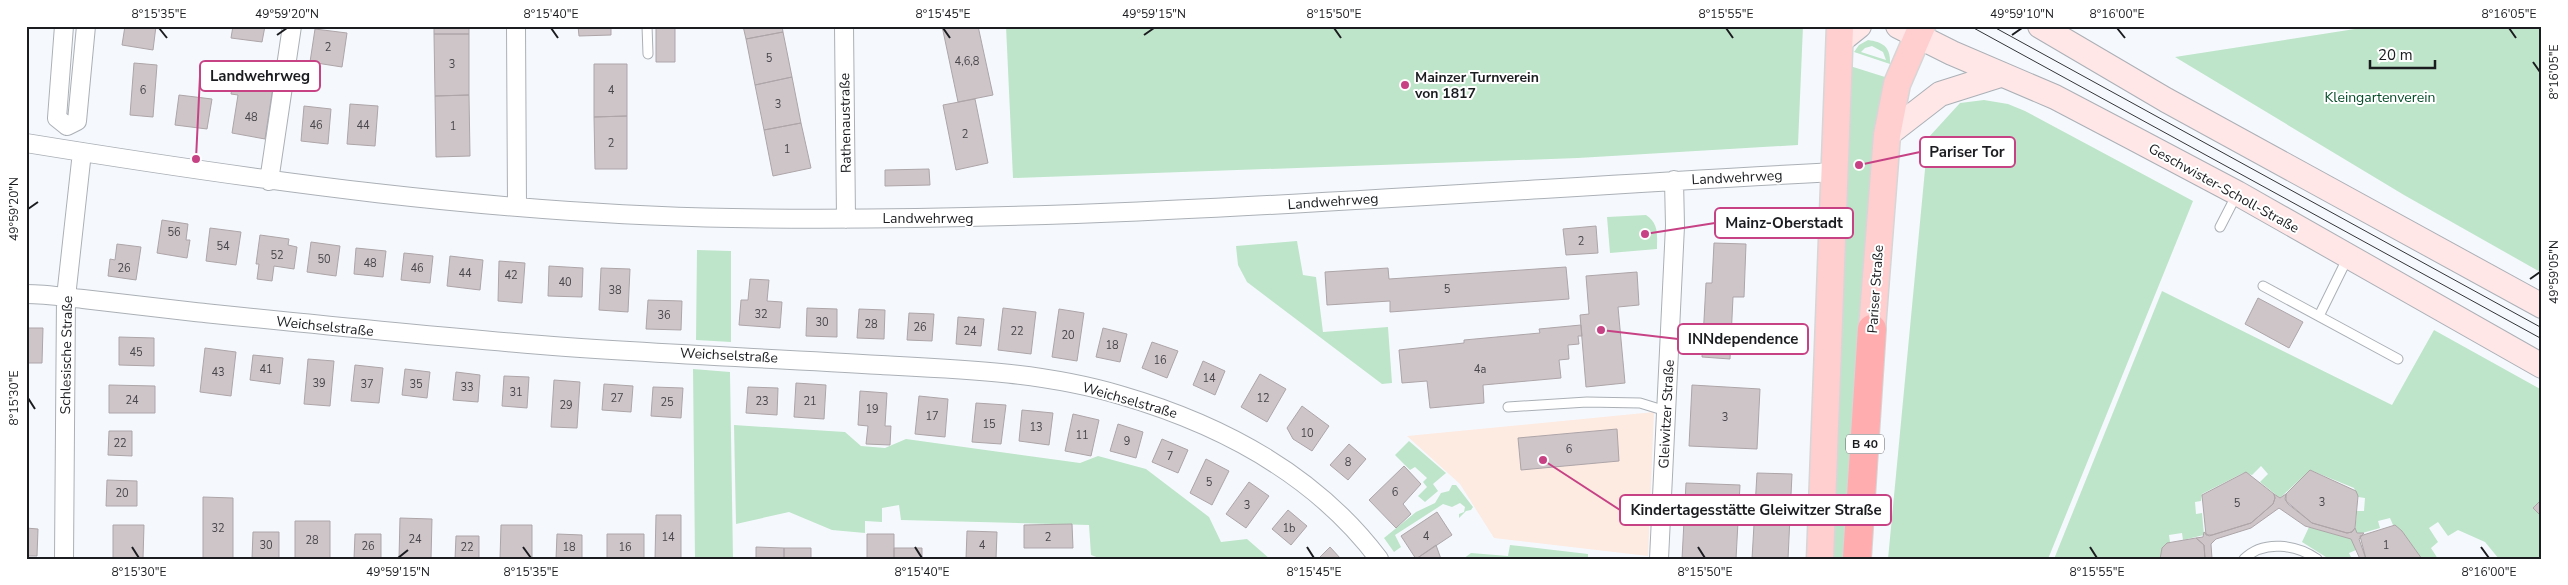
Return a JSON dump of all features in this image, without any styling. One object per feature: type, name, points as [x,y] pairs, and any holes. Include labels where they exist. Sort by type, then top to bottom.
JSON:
[{"type":"highway","name":"Pariser Straße","points":[[1857,559],[1872,329]]},
{"type":"main road","points":[[2040,26],[2166,100],[2542,306]]},
{"type":"main road","name":"Geschwister-Scholl-Straße","points":[[1912,30],[2000,75],[2055,97],[2237,193],[2542,366]]},
{"type":"main road","name":"Pariser Straße","points":[[1872,329],[1887,135],[1897,84],[1912,30]]},
{"type":"main road","points":[[1820,559],[1834,172],[1846,32]]},
{"type":"main road","points":[[1887,135],[1940,94],[2000,75]]},
{"type":"street","points":[[64,26],[57,118],[68,126]]},
{"type":"street","name":"Schlesische Straße","points":[[64,559],[66,298],[73,150],[68,126],[77,120],[86,26]]},
{"type":"street","points":[[269,181],[292,26]]},
{"type":"street","points":[[516,26],[517,207]]},
{"type":"street","name":"Rathenaustraße","points":[[844,26],[846,219]]},
{"type":"street","name":"Landwehrweg","points":[[26,143],[269,181],[517,207],[730,218],[983,218],[1234,208],[1674,180],[1834,172]]},
{"type":"street","name":"Gleiwitzer Straße","points":[[1658,559],[1675,226],[1674,180]]},
{"type":"street","name":"Weichselstraße","points":[[26,294],[390,333],[546,346],[946,368],[1068,383],[1117,394],[1152,405],[1193,419],[1242,442],[1286,470],[1320,497],[1360,534],[1379,559]]},
{"type":"lane","points":[[647,26],[648,54]]},
{"type":"lane","points":[[2220,227],[2237,193]]},
{"type":"lane","points":[[2319,316],[2348,257]]},
{"type":"lane","points":[[2263,286],[2398,359]]},
{"type":"lane","points":[[1508,407],[1587,402],[1632,403],[1666,411]]},
{"type":"lane","points":[[2244,559],[2258,551],[2281,546],[2302,549],[2318,559]]},
{"type":"shaded area","points":[[1654,412],[1648,556],[1494,538],[1460,484],[1407,436]]},
{"type":"green space","name":"Mainzer Turnverein von 1817","points":[[1006,26],[1803,26],[1798,145],[1578,158],[1013,178]]},
{"type":"green space","name":"Kleingartenverein","points":[[2374,26],[2542,26],[2542,273],[2404,195],[2175,57]]},
{"type":"green space","points":[[1868,40],[1882,44],[1889,53],[1890,64],[1854,52],[1859,45]],"holes":[[[1872,46],[1883,52],[1886,60],[1861,52],[1865,48]]]},
{"type":"green space","points":[[1850,66],[1885,77],[1878,110],[1872,170],[1848,559],[1831,559]]},
{"type":"green space","points":[[1984,100],[2008,104],[2025,111],[2193,201],[2048,559],[1888,559],[1928,138],[1960,103]]},
{"type":"green space","points":[[1646,215],[1655,226],[1657,249],[1610,253],[1607,217]]},
{"type":"green space","points":[[1297,241],[1303,275],[1316,277],[1323,332],[1388,327],[1392,383],[1382,384],[1247,282],[1238,265],[1236,246]]},
{"type":"green space","points":[[697,250],[731,251],[731,342],[696,340]]},
{"type":"green space","points":[[2162,291],[2392,405],[2434,330],[2542,390],[2542,559],[2499,559],[2485,542],[2458,530],[2448,536],[2438,522],[2429,528],[2438,542],[2431,548],[2438,559],[2422,559],[2402,531],[2393,525],[2390,518],[2378,521],[2380,528],[2359,534],[2355,531],[2357,511],[2364,511],[2365,498],[2358,497],[2354,488],[2310,470],[2280,498],[2260,482],[2268,474],[2261,466],[2252,475],[2243,473],[2202,494],[2201,501],[2195,502],[2196,514],[2202,513],[2204,535],[2183,540],[2182,533],[2169,535],[2170,542],[2162,548],[2160,559],[2054,559]]},
{"type":"green space","points":[[693,369],[730,372],[733,559],[695,559]]},
{"type":"green space","points":[[734,425],[845,432],[861,446],[885,448],[906,439],[1080,463],[1098,456],[1146,469],[1209,517],[1221,542],[1247,539],[1270,559],[1102,559],[1091,555],[1089,525],[901,520],[899,505],[882,508],[882,522],[865,521],[865,533],[832,530],[789,512],[736,524]]},
{"type":"green space","points":[[1409,441],[1446,473],[1433,484],[1438,491],[1425,502],[1418,496],[1427,487],[1423,482],[1427,478],[1415,467],[1410,470],[1395,455]]},
{"type":"green space","points":[[1452,485],[1456,485],[1473,507],[1471,510],[1466,511],[1459,518],[1459,514],[1464,512],[1465,507],[1460,503],[1452,507],[1443,504],[1395,535],[1401,547],[1394,552],[1384,538],[1416,512],[1435,503],[1441,493],[1449,491]]},
{"type":"green space","points":[[2309,527],[2351,539],[2356,550],[2349,553],[2352,559],[2329,559],[2302,542]]},
{"type":"green space","points":[[1510,545],[1588,554],[1588,559],[1463,559],[1471,553],[1508,556]]},
{"type":"building","points":[[125,26],[156,26],[153,50],[122,45]]},
{"type":"building","points":[[233,26],[265,26],[262,42],[231,38]]},
{"type":"building","points":[[434,26],[469,26],[469,34],[434,34]]},
{"type":"building","points":[[578,26],[611,26],[611,35],[579,36]]},
{"type":"building","points":[[656,26],[675,26],[675,62],[656,62]]},
{"type":"building","points":[[743,26],[782,26],[783,32],[746,39]]},
{"type":"building","points":[[942,26],[978,26],[993,95],[958,102]]},
{"type":"building","points":[[315,29],[347,33],[342,67],[310,62]]},
{"type":"building","points":[[783,32],[792,77],[755,85],[746,39]]},
{"type":"building","points":[[434,34],[469,34],[469,95],[435,96]]},
{"type":"building","points":[[134,63],[157,65],[153,117],[130,115]]},
{"type":"building","points":[[594,64],[627,64],[627,116],[594,117]]},
{"type":"building","points":[[235,68],[275,74],[265,139],[232,133],[238,95],[231,94]]},
{"type":"building","points":[[792,77],[801,123],[764,130],[755,85]]},
{"type":"building","points":[[179,95],[212,99],[207,129],[175,125]]},
{"type":"building","points":[[469,95],[470,156],[436,157],[435,96]]},
{"type":"building","points":[[975,99],[988,163],[956,170],[943,105]]},
{"type":"building","points":[[350,104],[378,106],[375,146],[347,144]]},
{"type":"building","points":[[304,106],[331,109],[328,144],[301,141]]},
{"type":"building","points":[[627,116],[627,169],[595,169],[594,117]]},
{"type":"building","points":[[801,123],[811,168],[773,176],[764,130]]},
{"type":"building","points":[[929,169],[930,185],[885,186],[885,170]]},
{"type":"building","points":[[162,220],[188,224],[186,240],[190,240],[187,258],[157,253]]},
{"type":"building","points":[[1596,226],[1598,253],[1566,255],[1563,229]]},
{"type":"building","points":[[210,228],[241,232],[236,265],[206,261]]},
{"type":"building","points":[[260,235],[289,239],[288,245],[297,247],[294,269],[274,266],[272,281],[257,279],[259,264],[256,264]]},
{"type":"building","points":[[311,242],[340,246],[336,276],[307,272]]},
{"type":"building","points":[[1714,243],[1746,244],[1744,297],[1733,297],[1730,359],[1702,357],[1706,283],[1712,283]]},
{"type":"building","points":[[117,244],[141,247],[136,280],[108,276],[110,259],[115,260]]},
{"type":"building","points":[[356,248],[386,251],[383,277],[354,274]]},
{"type":"building","points":[[404,253],[433,256],[430,283],[401,280]]},
{"type":"building","points":[[450,256],[483,260],[480,290],[447,286]]},
{"type":"building","points":[[499,261],[525,263],[522,303],[498,301]]},
{"type":"building","points":[[549,266],[583,268],[582,297],[548,296]]},
{"type":"building","points":[[1566,267],[1569,299],[1390,312],[1390,301],[1327,305],[1325,272],[1388,268],[1389,279]]},
{"type":"building","points":[[601,268],[630,269],[628,312],[599,310]]},
{"type":"building","points":[[1637,272],[1639,305],[1618,307],[1625,383],[1586,387],[1580,315],[1589,314],[1586,276]]},
{"type":"building","points":[[750,279],[769,280],[767,301],[782,302],[780,328],[739,325],[741,300],[748,300]]},
{"type":"building","points":[[2258,298],[2303,322],[2289,348],[2245,324]]},
{"type":"building","points":[[648,300],[682,301],[681,330],[646,329]]},
{"type":"building","points":[[807,308],[837,309],[837,337],[806,336]]},
{"type":"building","points":[[1003,308],[1036,312],[1031,354],[998,350]]},
{"type":"building","points":[[859,309],[885,310],[884,339],[857,338]]},
{"type":"building","points":[[1059,309],[1084,313],[1077,361],[1052,357]]},
{"type":"building","points":[[909,313],[934,314],[932,341],[907,340]]},
{"type":"building","points":[[958,317],[984,319],[981,346],[956,344]]},
{"type":"building","points":[[1581,325],[1582,336],[1578,336],[1579,344],[1568,345],[1569,359],[1559,360],[1561,378],[1483,385],[1484,403],[1430,408],[1427,381],[1402,383],[1399,350],[1464,343],[1464,340],[1540,333],[1539,329]]},
{"type":"building","points":[[26,328],[43,328],[42,363],[26,363]]},
{"type":"building","points":[[1103,328],[1127,334],[1120,362],[1096,357]]},
{"type":"building","points":[[119,337],[154,338],[154,366],[119,365]]},
{"type":"building","points":[[1152,342],[1178,351],[1167,378],[1142,368]]},
{"type":"building","points":[[205,348],[236,352],[231,396],[200,392]]},
{"type":"building","points":[[253,355],[283,358],[280,384],[250,380]]},
{"type":"building","points":[[308,359],[334,361],[330,406],[304,404]]},
{"type":"building","points":[[1203,361],[1225,371],[1215,395],[1193,385]]},
{"type":"building","points":[[355,365],[383,368],[379,403],[351,401]]},
{"type":"building","points":[[405,369],[430,372],[427,398],[402,395]]},
{"type":"building","points":[[456,372],[480,375],[478,402],[453,400]]},
{"type":"building","points":[[1260,374],[1286,389],[1267,422],[1241,407]]},
{"type":"building","points":[[504,376],[529,377],[527,408],[502,406]]},
{"type":"building","points":[[554,380],[580,382],[577,428],[551,427]]},
{"type":"building","points":[[796,383],[826,385],[824,419],[794,417]]},
{"type":"building","points":[[604,384],[633,386],[631,412],[602,410]]},
{"type":"building","points":[[109,385],[155,386],[155,413],[109,413]]},
{"type":"building","points":[[1692,385],[1760,389],[1757,449],[1689,446]]},
{"type":"building","points":[[653,387],[683,388],[681,418],[651,416]]},
{"type":"building","points":[[748,387],[778,388],[777,415],[746,413]]},
{"type":"building","points":[[860,391],[887,393],[885,426],[891,426],[890,445],[866,444],[868,426],[858,425]]},
{"type":"building","points":[[919,396],[948,399],[945,437],[915,434]]},
{"type":"building","points":[[976,403],[1006,405],[1001,444],[972,442]]},
{"type":"building","points":[[1302,406],[1329,426],[1312,451],[1293,439],[1287,428]]},
{"type":"building","points":[[1022,410],[1053,413],[1049,445],[1019,441]]},
{"type":"building","points":[[1073,414],[1099,420],[1091,456],[1065,451]]},
{"type":"building","points":[[1118,424],[1143,432],[1136,458],[1110,451]]},
{"type":"building","points":[[1617,429],[1619,461],[1521,470],[1518,438]]},
{"type":"building","points":[[109,431],[132,431],[132,456],[108,455]]},
{"type":"building","points":[[1162,439],[1188,450],[1178,473],[1152,462]]},
{"type":"building","points":[[1349,444],[1366,459],[1348,480],[1330,465]]},
{"type":"building","points":[[1206,459],[1229,471],[1212,505],[1190,493]]},
{"type":"building","points":[[1404,466],[1421,484],[1403,504],[1411,514],[1396,528],[1369,500]]},
{"type":"building","points":[[2310,470],[2356,491],[2358,496],[2355,528],[2352,532],[2347,533],[2312,523],[2286,501],[2286,494]]},
{"type":"building","points":[[2246,472],[2274,494],[2273,504],[2251,523],[2212,535],[2206,535],[2202,495]]},
{"type":"building","points":[[1757,473],[1792,474],[1788,559],[1752,559]]},
{"type":"building","points":[[107,480],[137,481],[137,506],[106,506]]},
{"type":"building","points":[[1249,482],[1269,496],[1246,528],[1226,514]]},
{"type":"building","points":[[1686,483],[1740,485],[1736,559],[1682,559]]},
{"type":"building","points":[[2274,494],[2280,498],[2286,494],[2285,499],[2288,504],[2312,523],[2347,533],[2352,532],[2355,528],[2357,533],[2364,533],[2359,539],[2366,559],[2360,559],[2351,539],[2305,526],[2279,508],[2251,528],[2216,539],[2211,544],[2212,559],[2205,559],[2204,545],[2196,538],[2203,537],[2204,532],[2209,536],[2251,523],[2273,504]]},
{"type":"building","points":[[203,497],[233,498],[233,559],[203,559]]},
{"type":"building","points":[[2541,500],[2542,511],[2539,514],[2533,508]]},
{"type":"building","points":[[1288,510],[1307,526],[1291,545],[1272,529]]},
{"type":"building","points":[[1437,512],[1452,535],[1416,559],[1401,536]]},
{"type":"building","points":[[656,515],[681,515],[681,559],[655,559]]},
{"type":"building","points":[[400,518],[432,519],[431,559],[399,558]]},
{"type":"building","points":[[295,521],[330,521],[330,559],[295,559]]},
{"type":"building","points":[[1072,524],[1073,548],[1024,548],[1024,525]]},
{"type":"building","points":[[113,525],[144,525],[143,559],[113,559]]},
{"type":"building","points":[[501,525],[532,525],[532,559],[500,559]]},
{"type":"building","points":[[2395,525],[2402,531],[2422,559],[2366,559],[2360,536]]},
{"type":"building","points":[[26,528],[38,529],[37,556],[26,556]]},
{"type":"building","points":[[967,531],[997,532],[996,559],[966,559]]},
{"type":"building","points":[[253,532],[279,532],[279,559],[252,559]]},
{"type":"building","points":[[355,534],[381,534],[381,559],[354,559]]},
{"type":"building","points":[[557,534],[582,535],[582,559],[556,559]]},
{"type":"building","points":[[607,534],[644,534],[644,559],[607,559]]},
{"type":"building","points":[[867,534],[894,534],[894,559],[867,559]]},
{"type":"building","points":[[456,536],[479,536],[479,559],[455,559]]},
{"type":"building","points":[[2196,538],[2204,545],[2205,559],[2160,559],[2162,548],[2167,543]]},
{"type":"building","points":[[1436,545],[1441,559],[1416,559]]},
{"type":"building","points":[[756,547],[784,548],[784,559],[756,559]]},
{"type":"building","points":[[1330,547],[1341,559],[1318,559]]},
{"type":"building","points":[[784,548],[811,548],[811,559],[784,559]]},
{"type":"building","points":[[894,548],[922,548],[922,559],[894,559]]},
{"type":"tram line","points":[[1970,26],[2542,339]]},
{"type":"tram line","points":[[1992,26],[2542,328]]},
{"type":"place","name":"Mainzer Turnverein von 1817","points":[[1405,85]]},
{"type":"place","name":"Landwehrweg","points":[[196,159]]},
{"type":"place","name":"Pariser Tor","points":[[1859,165]]},
{"type":"place","name":"Mainz-Oberstadt","points":[[1645,234]]},
{"type":"place","name":"INNdependence","points":[[1601,330]]},
{"type":"place","name":"Kindertagesstätte Gleiwitzer Straße","points":[[1543,460]]}]
